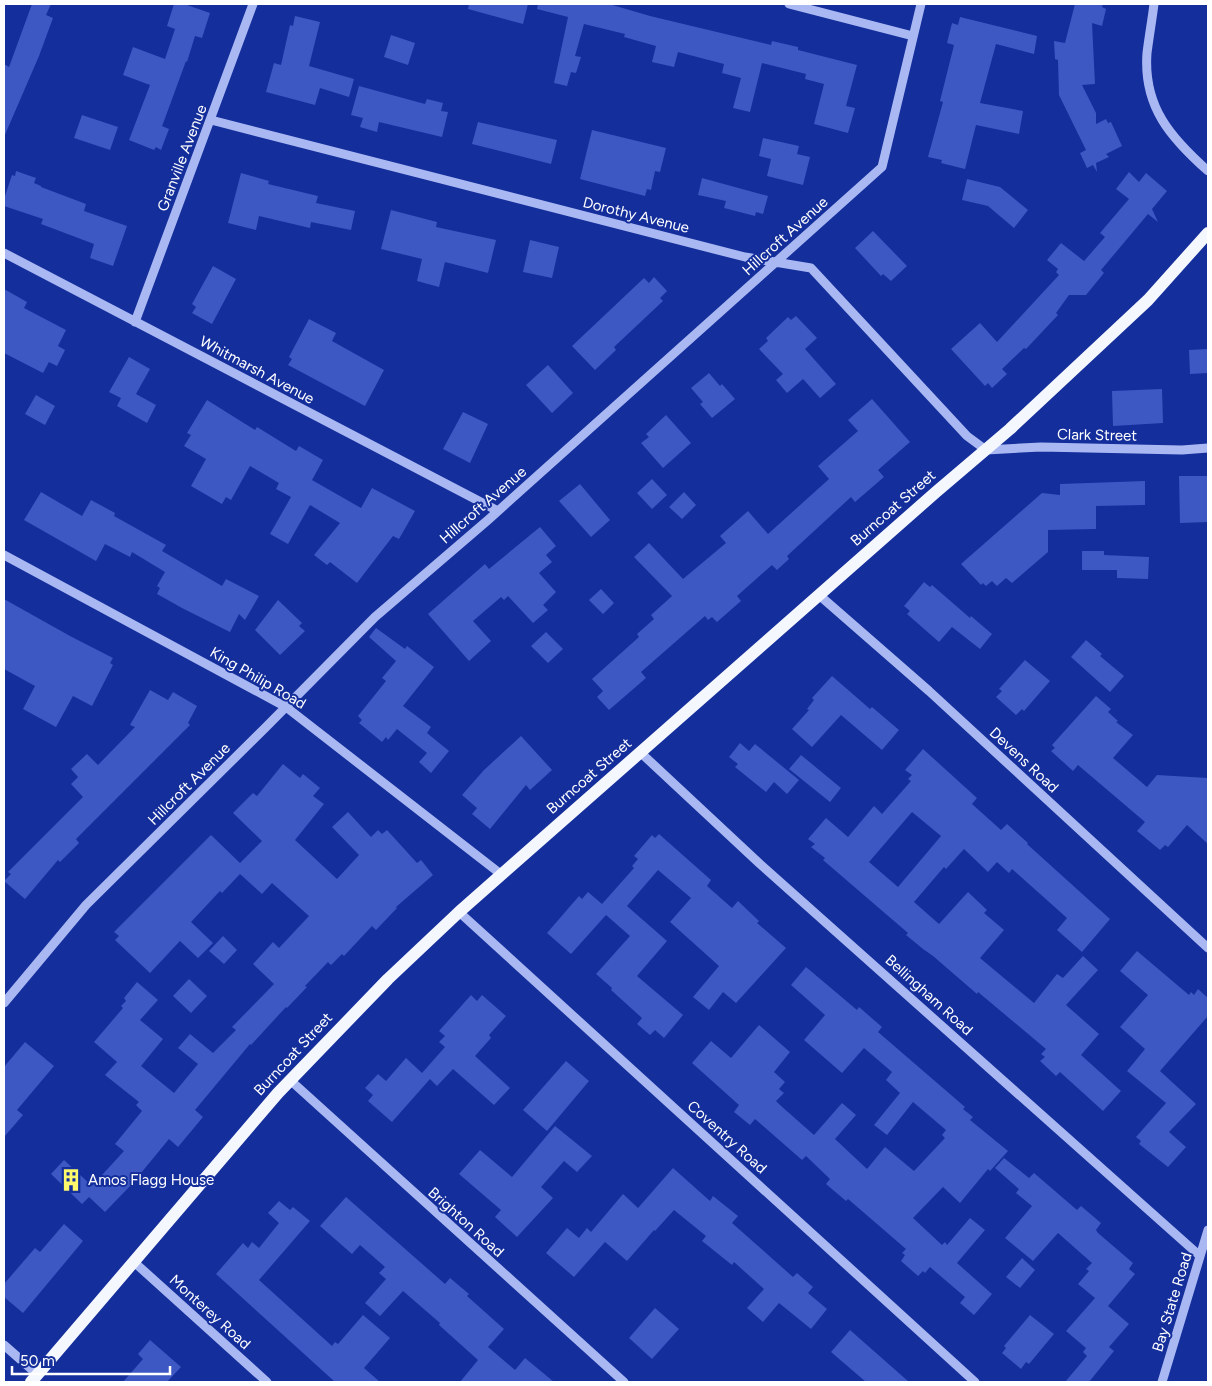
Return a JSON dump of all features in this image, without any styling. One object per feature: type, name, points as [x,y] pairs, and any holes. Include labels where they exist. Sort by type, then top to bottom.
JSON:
[{"type":"main road","name":"Burncoat Street","points":[[34,1378],[290,1080],[388,979],[459,912],[986,450],[1148,300],[1208,233]]},
{"type":"street","name":"Granville Avenue","points":[[135,322],[253,4]]},
{"type":"street","points":[[789,4],[914,36]]},
{"type":"street","name":"Hillcroft Avenue","points":[[4,1002],[86,905],[375,617],[498,511],[882,167],[921,4]]},
{"type":"street","points":[[1154,4],[1147,54],[1148,80],[1152,100],[1163,124],[1181,145],[1208,171]]},
{"type":"street","name":"Dorothy Avenue","points":[[211,120],[736,255],[811,268],[967,436],[986,450]]},
{"type":"street","name":"Whitmarsh Avenue","points":[[4,253],[498,511]]},
{"type":"street","name":"Clark Street","points":[[986,450],[1041,447],[1182,450],[1208,448]]},
{"type":"street","name":"King Philip Road","points":[[4,554],[286,707],[502,875]]},
{"type":"street","name":"Devens Road","points":[[819,595],[929,691],[1208,948]]},
{"type":"street","name":"Bellingham Road","points":[[641,753],[760,864],[1200,1256]]},
{"type":"street","name":"Coventry Road","points":[[459,912],[975,1382]]},
{"type":"street","name":"Brighton Road","points":[[290,1080],[624,1382]]},
{"type":"street","name":"Bay State Road","points":[[1162,1382],[1208,1230]]},
{"type":"street","name":"Monterey Road","points":[[134,1262],[267,1382]]},
{"type":"street","points":[[4,1345],[34,1378]]},
{"type":"building","points":[[32,4],[51,4],[46,15],[53,18],[39,56],[4,137],[4,64],[9,67]]},
{"type":"building","points":[[174,4],[184,4],[210,13],[202,38],[195,36],[162,126],[169,129],[161,150],[156,147],[154,150],[129,140],[150,85],[123,75],[133,47],[165,59],[175,29],[167,26]]},
{"type":"building","points":[[469,4],[528,4],[523,24],[468,9]]},
{"type":"building","points":[[538,4],[609,4],[650,16],[771,45],[772,41],[798,47],[798,50],[857,65],[846,106],[855,108],[848,133],[814,124],[824,84],[805,79],[806,74],[762,63],[750,112],[733,108],[741,78],[722,73],[724,64],[678,52],[674,67],[652,62],[656,46],[624,37],[625,34],[584,24],[575,56],[581,57],[576,73],[571,72],[567,86],[554,83],[568,17],[537,9]]},
{"type":"building","points":[[1075,4],[1103,4],[1102,7],[1106,9],[1102,26],[1092,23],[1095,84],[1082,85],[1096,113],[1096,124],[1106,119],[1108,123],[1111,122],[1122,146],[1106,154],[1109,157],[1096,163],[1097,172],[1093,165],[1087,168],[1080,153],[1086,150],[1059,95],[1058,60],[1055,59],[1054,41],[1065,43]]},
{"type":"building","points":[[295,16],[320,22],[309,66],[354,79],[349,97],[320,88],[315,105],[266,92],[274,63],[281,65],[290,25],[293,26]]},
{"type":"building","points":[[960,17],[1037,36],[1034,54],[996,44],[980,103],[1023,111],[1019,134],[976,125],[965,169],[941,163],[942,160],[928,157],[943,102],[940,101],[954,45],[947,43],[952,23],[958,25]]},
{"type":"building","points":[[391,35],[415,43],[408,65],[384,57]]},
{"type":"building","points":[[359,86],[425,104],[427,99],[443,103],[441,111],[448,112],[442,137],[379,122],[377,132],[360,127],[363,118],[351,115]]},
{"type":"building","points":[[82,115],[118,127],[110,150],[74,138]]},
{"type":"building","points":[[478,122],[557,140],[551,164],[472,144]]},
{"type":"building","points":[[592,130],[666,148],[660,172],[655,171],[651,190],[647,189],[645,196],[580,179]]},
{"type":"building","points":[[763,138],[799,146],[797,154],[810,157],[803,185],[767,176],[771,159],[759,156]]},
{"type":"building","points":[[16,171],[36,178],[34,183],[41,187],[86,204],[84,211],[127,226],[113,266],[90,258],[94,244],[41,224],[43,219],[4,206],[4,199],[12,175],[15,176]]},
{"type":"building","points":[[1129,172],[1139,182],[1146,173],[1167,191],[1152,209],[1158,222],[1148,214],[1101,270],[1104,273],[1086,295],[1069,295],[1056,313],[1058,315],[1026,349],[1024,348],[1002,369],[1007,374],[992,388],[988,383],[985,386],[951,349],[980,323],[997,342],[1059,275],[1056,272],[1058,269],[1047,260],[1061,243],[1084,261],[1105,237],[1100,233],[1129,199],[1116,189]]},
{"type":"building","points":[[241,173],[269,181],[268,184],[318,196],[316,203],[355,211],[351,230],[311,222],[310,228],[259,216],[256,230],[228,223]]},
{"type":"building","points":[[702,178],[768,196],[763,214],[756,212],[755,216],[724,208],[726,201],[698,195]]},
{"type":"building","points":[[967,179],[1000,187],[1028,210],[1014,228],[988,206],[962,200]]},
{"type":"building","points":[[391,210],[437,222],[436,227],[496,240],[488,273],[445,262],[439,287],[417,281],[422,259],[381,249]]},
{"type":"building","points":[[873,231],[907,266],[891,281],[883,274],[881,276],[855,248]]},
{"type":"building","points":[[530,240],[559,247],[552,278],[523,272]]},
{"type":"building","points":[[213,266],[236,279],[212,324],[192,313],[196,307],[192,304]]},
{"type":"building","points":[[654,277],[667,291],[660,298],[663,301],[614,347],[616,350],[595,370],[572,346],[644,278],[649,283]]},
{"type":"building","points":[[4,289],[27,302],[24,308],[66,330],[58,346],[65,350],[57,366],[49,362],[43,373],[4,353]]},
{"type":"building","points":[[796,316],[817,338],[805,349],[836,384],[820,398],[803,379],[787,393],[776,380],[783,374],[759,349],[768,341],[766,338],[788,317],[791,320]]},
{"type":"building","points":[[309,319],[336,333],[332,341],[384,370],[365,406],[288,365],[292,359],[289,357]]},
{"type":"building","points":[[1208,349],[1208,373],[1190,374],[1189,350]]},
{"type":"building","points":[[129,357],[150,369],[136,394],[156,405],[147,423],[117,406],[121,398],[109,392]]},
{"type":"building","points":[[548,365],[573,393],[552,413],[526,385]]},
{"type":"building","points":[[709,373],[735,399],[712,418],[700,404],[703,402],[691,388]]},
{"type":"building","points":[[1162,389],[1163,423],[1113,426],[1112,391]]},
{"type":"building","points":[[36,395],[55,406],[45,425],[25,414]]},
{"type":"building","points":[[872,399],[910,442],[878,470],[884,477],[855,502],[851,497],[787,556],[789,559],[777,570],[772,565],[737,596],[741,601],[717,622],[712,617],[708,620],[705,616],[641,672],[646,678],[609,710],[597,697],[603,691],[592,679],[639,637],[637,634],[654,619],[651,615],[672,596],[634,557],[649,543],[683,579],[726,543],[720,536],[748,511],[768,534],[829,479],[818,466],[858,431],[848,420]]},
{"type":"building","points":[[207,400],[255,430],[257,427],[296,451],[299,446],[323,460],[312,480],[361,508],[372,488],[415,511],[399,539],[393,536],[357,583],[330,562],[327,565],[314,555],[340,523],[310,505],[288,544],[270,534],[291,497],[276,489],[279,483],[250,466],[231,500],[226,497],[222,504],[191,486],[206,459],[184,446],[191,435],[187,433]]},
{"type":"building","points":[[463,412],[488,424],[470,463],[443,449]]},
{"type":"building","points":[[666,415],[691,443],[663,468],[641,443],[649,437],[646,434]]},
{"type":"building","points":[[1179,476],[1208,476],[1208,522],[1180,523]]},
{"type":"building","points":[[652,479],[667,495],[652,509],[637,493]]},
{"type":"building","points":[[1145,481],[1145,505],[1096,506],[1096,529],[1048,530],[1048,552],[1012,583],[1006,578],[997,586],[992,581],[986,586],[983,583],[981,585],[961,564],[1042,493],[1060,495],[1060,484]]},
{"type":"building","points":[[580,484],[610,520],[591,537],[559,501]]},
{"type":"building","points":[[41,492],[82,516],[91,500],[115,513],[114,516],[166,545],[162,551],[222,586],[226,579],[259,596],[245,620],[239,614],[230,632],[157,594],[160,588],[157,586],[165,572],[132,552],[130,557],[105,544],[96,561],[24,520]]},
{"type":"building","points":[[684,492],[696,505],[682,519],[669,507]]},
{"type":"building","points":[[540,527],[556,546],[546,555],[552,562],[539,573],[556,592],[543,605],[548,610],[533,623],[508,596],[504,600],[501,597],[473,621],[491,641],[469,661],[428,614],[485,564],[489,569]]},
{"type":"building","points":[[1082,551],[1104,551],[1104,555],[1149,557],[1148,579],[1117,578],[1117,570],[1082,570]]},
{"type":"building","points":[[924,582],[930,587],[932,585],[970,618],[971,616],[992,634],[980,649],[952,627],[939,642],[907,614],[910,611],[904,606]]},
{"type":"building","points":[[601,589],[614,603],[603,614],[589,600]]},
{"type":"building","points":[[4,599],[113,658],[110,663],[113,665],[92,706],[73,696],[56,727],[23,709],[35,686],[4,669]]},
{"type":"building","points":[[278,600],[302,623],[299,626],[305,631],[280,655],[255,630]]},
{"type":"building","points":[[376,628],[405,649],[407,646],[434,667],[403,706],[431,727],[427,733],[449,751],[431,773],[419,762],[427,753],[397,729],[388,740],[386,737],[382,742],[359,723],[362,720],[358,716],[386,681],[382,678],[396,661],[369,637]]},
{"type":"building","points":[[546,632],[563,649],[548,663],[531,646]]},
{"type":"building","points":[[1086,640],[1102,654],[1100,656],[1124,676],[1110,692],[1071,657]]},
{"type":"building","points":[[1025,660],[1050,681],[1024,711],[1022,709],[1016,715],[996,697],[1002,691],[999,689]]},
{"type":"building","points":[[832,676],[870,709],[872,707],[899,730],[882,750],[841,715],[812,747],[792,729],[809,710],[807,709],[814,700],[812,698]]},
{"type":"building","points":[[150,690],[168,700],[173,692],[197,706],[188,723],[190,725],[76,839],[79,843],[60,862],[58,860],[25,899],[4,881],[11,874],[8,872],[83,797],[71,784],[78,777],[71,769],[87,754],[98,765],[135,727],[130,725]]},
{"type":"building","points":[[1096,696],[1111,709],[1108,712],[1118,721],[1116,722],[1133,735],[1113,758],[1147,787],[1157,775],[1208,778],[1208,844],[1187,825],[1168,847],[1165,845],[1160,850],[1137,831],[1145,822],[1078,765],[1073,771],[1051,751],[1055,748],[1052,745]]},
{"type":"building","points":[[521,736],[552,770],[530,790],[526,785],[490,829],[472,814],[477,808],[462,795],[484,770]]},
{"type":"building","points":[[740,743],[749,751],[755,744],[799,780],[787,794],[774,782],[766,792],[735,767],[738,764],[729,757]]},
{"type":"building","points":[[923,749],[977,798],[972,804],[1001,830],[1007,824],[1110,919],[1082,952],[1057,930],[1067,918],[1012,869],[1009,873],[997,862],[988,872],[964,849],[946,869],[944,867],[914,902],[939,924],[968,892],[987,910],[984,913],[1004,930],[980,958],[1034,1003],[1057,974],[1063,978],[1083,956],[1098,970],[1066,1005],[1099,1034],[1081,1055],[1121,1091],[1103,1111],[1060,1072],[1056,1076],[1040,1061],[1045,1057],[1041,1054],[1046,1049],[906,935],[908,933],[823,860],[825,858],[811,847],[815,844],[808,839],[826,818],[848,837],[874,806],[882,814],[911,781],[908,779],[912,775],[905,770]],"holes":[[[912,812],[941,836],[898,887],[869,862]]]},
{"type":"building","points":[[801,755],[841,788],[830,802],[789,769]]},
{"type":"building","points":[[283,764],[300,778],[303,774],[320,788],[313,796],[324,804],[295,840],[337,879],[359,855],[332,827],[348,812],[371,837],[378,830],[382,834],[387,830],[417,863],[421,860],[433,875],[396,907],[376,930],[372,926],[344,956],[342,954],[331,965],[328,962],[305,986],[307,987],[250,1044],[195,1110],[203,1117],[178,1147],[169,1139],[132,1184],[105,1212],[89,1197],[82,1204],[51,1174],[64,1160],[92,1186],[124,1151],[115,1144],[142,1111],[136,1105],[139,1102],[105,1075],[117,1062],[94,1042],[123,1008],[121,1006],[126,1001],[124,998],[137,982],[158,1000],[140,1020],[163,1039],[141,1066],[174,1093],[198,1064],[178,1048],[190,1034],[213,1053],[236,1030],[232,1027],[274,984],[253,964],[273,942],[279,948],[309,916],[272,883],[262,894],[240,874],[222,893],[220,891],[191,922],[213,943],[198,958],[180,941],[150,973],[115,940],[119,936],[114,932],[211,835],[240,863],[262,841],[233,813],[253,793],[257,796]]},
{"type":"building","points":[[659,834],[711,880],[707,886],[732,908],[738,901],[759,921],[757,923],[786,948],[736,1003],[723,992],[709,1010],[693,997],[719,966],[670,922],[691,898],[658,870],[627,906],[667,941],[637,976],[683,1015],[664,1038],[655,1030],[650,1035],[637,1024],[642,1018],[596,974],[630,936],[606,915],[571,954],[547,933],[579,896],[582,899],[588,892],[602,904],[634,868],[632,866],[638,859],[634,856],[652,835],[655,838]]},
{"type":"building","points":[[223,936],[237,950],[224,964],[209,951]]},
{"type":"building","points":[[1137,951],[1189,995],[1191,992],[1194,995],[1198,989],[1208,998],[1208,1016],[1160,1071],[1196,1104],[1169,1132],[1186,1147],[1168,1167],[1139,1144],[1141,1141],[1136,1137],[1166,1103],[1127,1071],[1145,1049],[1120,1027],[1148,995],[1120,971]]},
{"type":"building","points":[[806,967],[857,1010],[859,1007],[882,1027],[878,1032],[965,1107],[963,1109],[973,1117],[970,1120],[1008,1151],[990,1171],[988,1169],[960,1203],[943,1187],[913,1218],[942,1245],[945,1242],[947,1245],[970,1218],[985,1230],[957,1263],[992,1294],[974,1315],[960,1303],[965,1297],[930,1267],[925,1273],[923,1271],[918,1276],[901,1261],[905,1255],[902,1253],[906,1249],[848,1199],[846,1201],[826,1184],[830,1179],[806,1156],[802,1160],[755,1119],[750,1125],[734,1112],[739,1105],[692,1063],[711,1041],[731,1058],[759,1025],[790,1052],[774,1072],[785,1082],[779,1089],[784,1093],[776,1101],[780,1105],[814,1135],[842,1103],[856,1115],[835,1139],[867,1169],[885,1147],[914,1171],[945,1138],[942,1135],[946,1130],[913,1102],[887,1135],[874,1125],[900,1093],[886,1080],[892,1072],[864,1048],[842,1073],[804,1040],[825,1015],[791,985]]},
{"type":"building","points":[[189,979],[207,996],[191,1013],[173,996]]},
{"type":"building","points":[[471,995],[477,1001],[482,995],[506,1016],[489,1035],[491,1038],[475,1056],[510,1088],[494,1105],[453,1069],[437,1086],[430,1079],[392,1122],[368,1101],[373,1095],[365,1088],[378,1074],[386,1081],[406,1058],[422,1073],[445,1047],[439,1042],[445,1036],[439,1031]]},
{"type":"building","points":[[25,1042],[54,1066],[17,1110],[23,1115],[4,1137],[4,1067]]},
{"type":"building","points":[[566,1061],[589,1081],[547,1131],[523,1110]]},
{"type":"building","points":[[555,1126],[592,1156],[577,1172],[564,1161],[541,1187],[553,1198],[517,1237],[495,1217],[501,1210],[459,1174],[480,1150],[512,1177]]},
{"type":"building","points":[[1004,1158],[1029,1178],[1034,1173],[1077,1210],[1081,1206],[1101,1223],[1096,1230],[1098,1233],[1133,1263],[1129,1269],[1135,1274],[1108,1306],[1129,1324],[1109,1347],[1114,1351],[1089,1382],[1065,1382],[1087,1356],[1083,1352],[1086,1348],[1066,1331],[1095,1298],[1078,1284],[1089,1271],[1086,1269],[1092,1263],[1058,1233],[1033,1261],[1005,1238],[1032,1206],[1016,1193],[1019,1189],[995,1168]]},
{"type":"building","points":[[673,1168],[710,1201],[713,1196],[738,1216],[732,1223],[793,1277],[797,1273],[813,1287],[808,1293],[827,1309],[811,1329],[779,1303],[763,1322],[747,1308],[764,1289],[734,1262],[732,1265],[702,1241],[706,1236],[674,1210],[627,1261],[605,1242],[574,1277],[546,1253],[567,1228],[579,1238],[587,1228],[591,1232],[623,1194],[638,1208]]},
{"type":"building","points":[[346,1197],[445,1284],[450,1278],[504,1329],[488,1347],[515,1370],[525,1358],[554,1382],[460,1382],[478,1360],[439,1325],[440,1323],[403,1291],[380,1316],[365,1303],[386,1279],[379,1273],[385,1267],[360,1245],[352,1254],[320,1226]]},
{"type":"building","points":[[279,1201],[290,1210],[293,1207],[310,1221],[259,1280],[332,1346],[335,1342],[338,1344],[363,1315],[390,1338],[364,1368],[380,1382],[335,1382],[216,1274],[243,1243],[248,1248],[252,1242],[259,1248],[279,1223],[268,1213]]},
{"type":"building","points":[[64,1224],[83,1241],[23,1313],[4,1297],[4,1284],[35,1248],[40,1252]]},
{"type":"building","points":[[1022,1258],[1035,1270],[1020,1288],[1006,1277]]},
{"type":"building","points":[[655,1308],[679,1329],[652,1359],[629,1338]]},
{"type":"building","points":[[1030,1315],[1054,1334],[1029,1364],[1026,1362],[1021,1369],[1002,1353],[1006,1348],[1004,1346]]},
{"type":"building","points":[[850,1330],[909,1382],[866,1382],[831,1352]]},
{"type":"building","points":[[150,1340],[181,1367],[167,1382],[123,1382],[143,1359],[138,1354]]},
{"type":"place","name":"Amos Flagg House","points":[[71,1180]]}]
